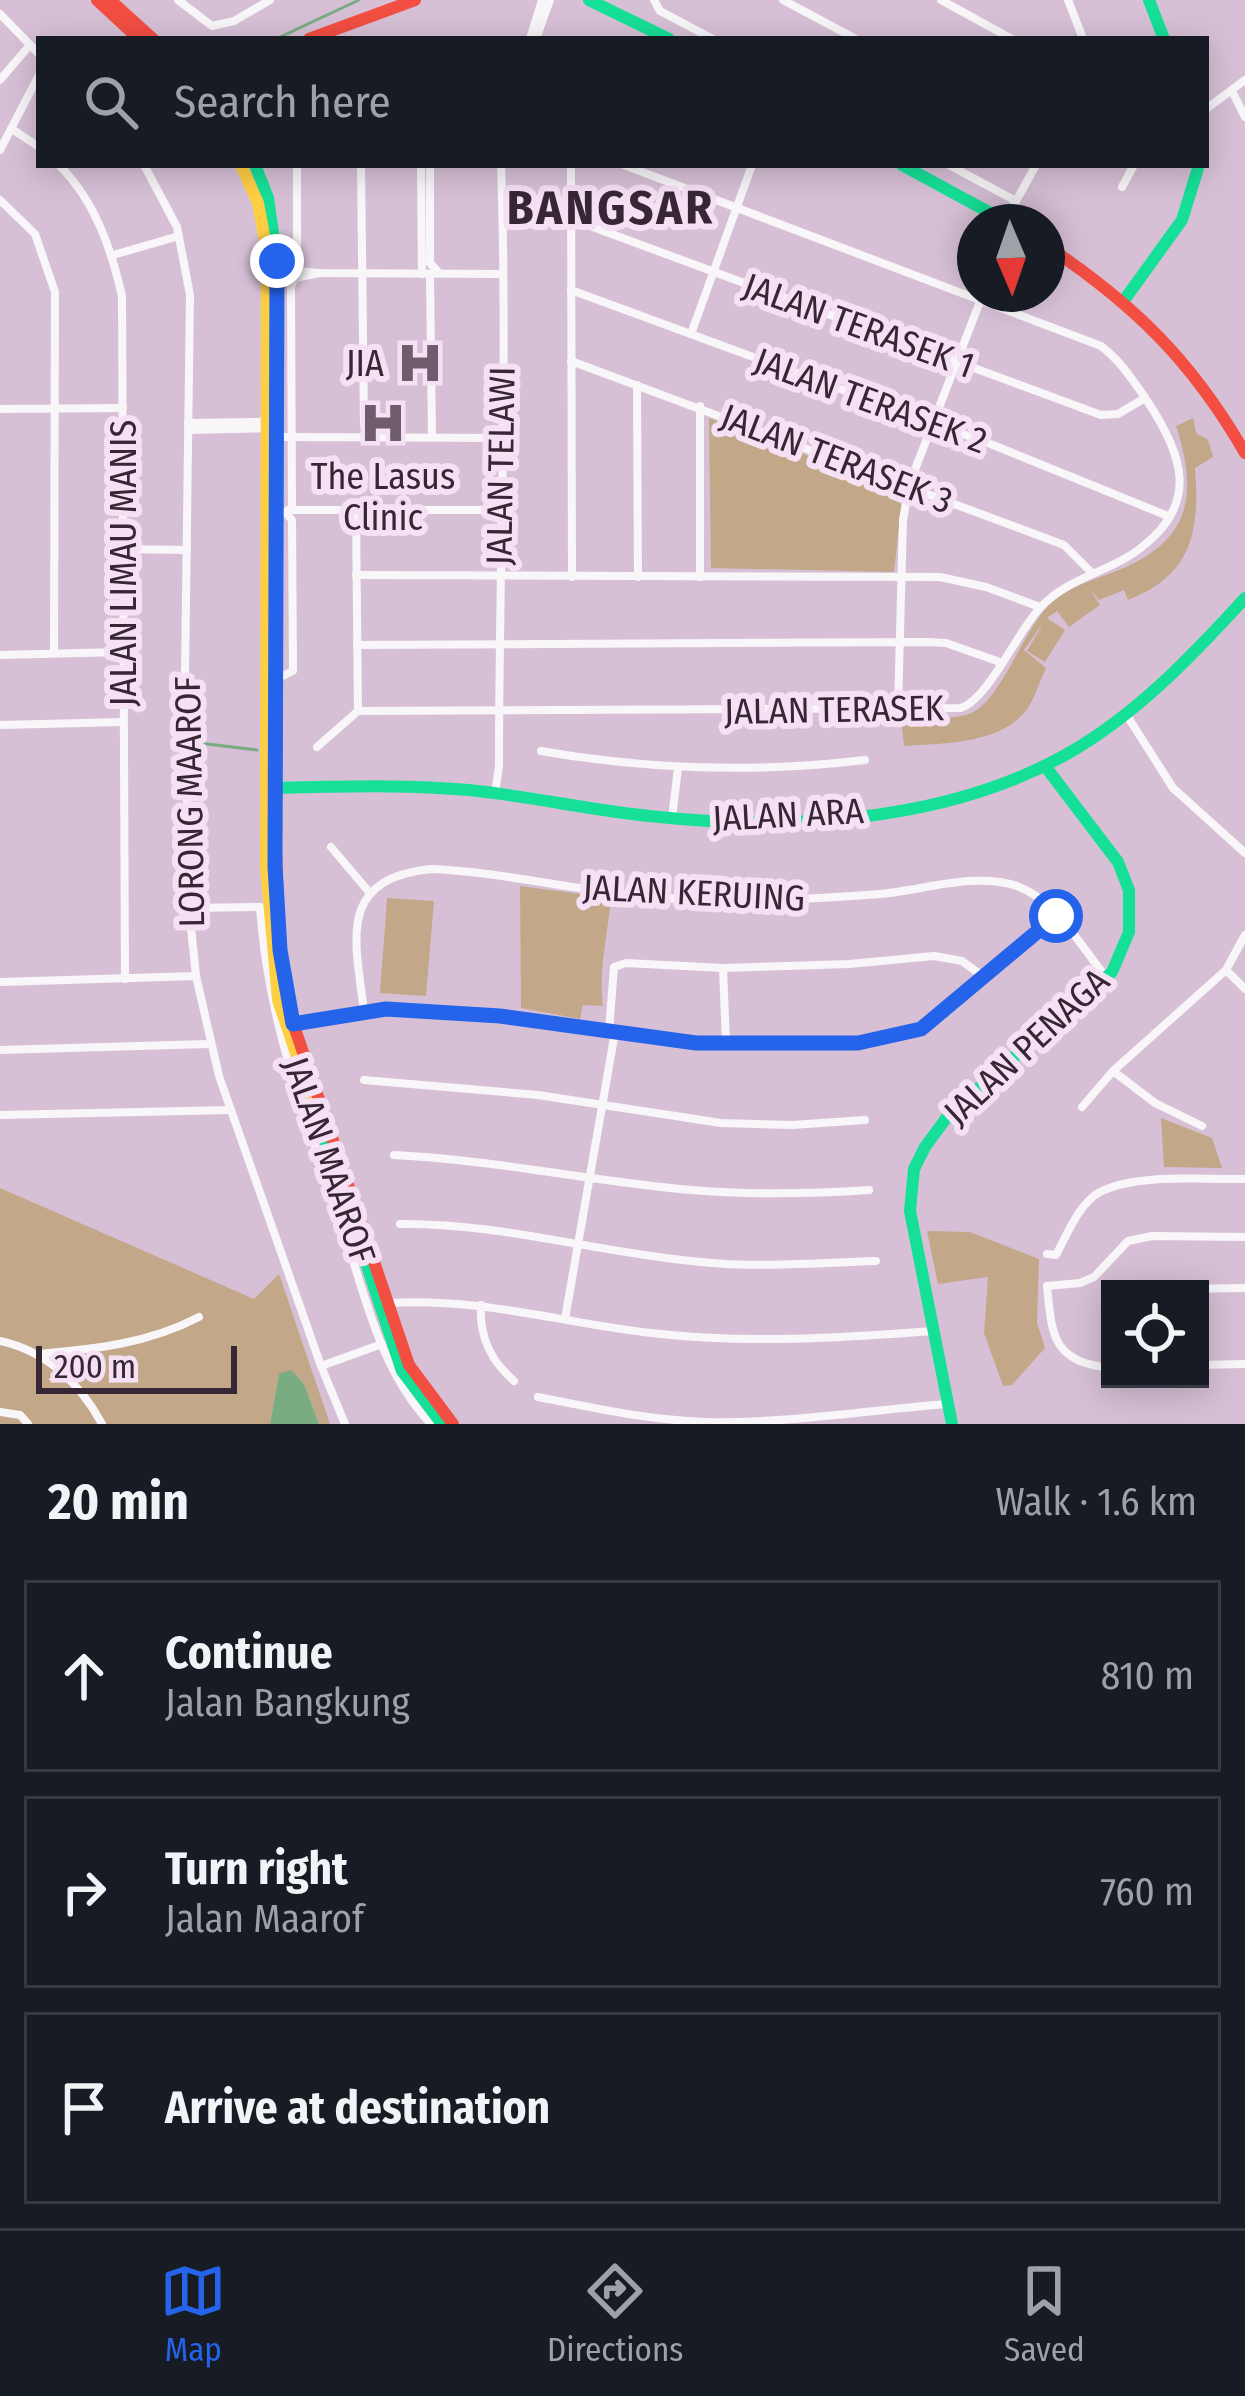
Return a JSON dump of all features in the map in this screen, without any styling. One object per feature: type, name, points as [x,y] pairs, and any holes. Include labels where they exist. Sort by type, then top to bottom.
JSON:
[{"type":"street","points":[[97,0],[136,36]]},
{"type":"street","points":[[110,0],[150,36]]},
{"type":"street","points":[[178,0],[203,22],[222,26],[270,0]]},
{"type":"street","points":[[303,36],[388,0]]},
{"type":"street","points":[[317,36],[413,0]]},
{"type":"street","points":[[534,36],[546,0]]},
{"type":"street","points":[[590,0],[663,36]]},
{"type":"street","points":[[654,0],[660,11],[707,36]]},
{"type":"street","points":[[783,0],[850,36]]},
{"type":"street","points":[[941,0],[1007,36]]},
{"type":"street","points":[[1068,0],[1082,36]]},
{"type":"street","points":[[1149,0],[1163,36]]},
{"type":"street","points":[[0,14],[36,51]]},
{"type":"street","points":[[11,23],[18,46],[16,58]]},
{"type":"street","points":[[0,80],[30,44]]},
{"type":"street","points":[[1209,107],[1245,80]]},
{"type":"street","points":[[0,150],[36,81]]},
{"type":"street","points":[[1232,91],[1245,117]]},
{"type":"street","points":[[12,128],[36,145]]},
{"type":"street","name":"JALAN LIMAU MANIS","points":[[61,168],[89,202],[112,255],[122,296],[125,979]]},
{"type":"street","name":"LORONG MAAROF","points":[[145,168],[179,236],[190,295],[189,908],[196,976],[209,1044],[345,1424]]},
{"type":"street","name":"JALAN MAAROF","points":[[243,168],[265,236],[283,513],[269,788]]},
{"type":"street","name":"JALAN MAAROF","points":[[256,168],[268,198],[284,288],[276,431]]},
{"type":"street","points":[[297,168],[297,270]]},
{"type":"street","points":[[361,168],[364,424],[369,437]]},
{"type":"street","points":[[426,168],[432,437]]},
{"type":"street","points":[[426,168],[430,263],[442,274]]},
{"type":"street","name":"JALAN TELAWI","points":[[501,168],[501,794]]},
{"type":"street","points":[[571,168],[572,577]]},
{"type":"street","points":[[632,168],[957,290]]},
{"type":"street","points":[[691,334],[751,168]]},
{"type":"street","points":[[907,168],[973,204]]},
{"type":"street","points":[[955,168],[1016,201]]},
{"type":"street","points":[[1015,204],[1034,168]]},
{"type":"street","points":[[1122,187],[1132,168]]},
{"type":"street","points":[[1125,299],[1171,241],[1193,196],[1198,168]]},
{"type":"street","points":[[0,200],[35,234],[52,280],[57,317],[54,653]]},
{"type":"street","name":"JALAN TERASEK 1","points":[[571,219],[1101,416],[1118,414],[1145,398]]},
{"type":"street","points":[[112,255],[179,236]]},
{"type":"street","points":[[1065,258],[1125,299],[1179,351],[1245,453]]},
{"type":"street","points":[[277,261],[319,273],[502,274]]},
{"type":"street","points":[[284,288],[295,278],[319,273]]},
{"type":"street","name":"JALAN TERASEK 2","points":[[571,290],[1168,516]]},
{"type":"street","points":[[898,709],[909,485],[976,312]]},
{"type":"street","points":[[1014,312],[1101,346],[1114,356],[1171,437],[1180,465],[1179,492],[1168,516]]},
{"type":"street","name":"JALAN TERASEK 3","points":[[571,361],[1064,545],[1091,573]]},
{"type":"street","points":[[638,385],[638,577]]},
{"type":"street","points":[[700,406],[700,577]]},
{"type":"street","points":[[0,410],[122,407]]},
{"type":"street","points":[[188,427],[369,437],[503,438]]},
{"type":"street","points":[[278,678],[292,670],[283,513],[499,510]]},
{"type":"street","points":[[317,747],[358,711],[356,511]]},
{"type":"street","name":"JALAN MAAROF","points":[[283,513],[269,788],[266,982],[279,1041],[402,1371],[442,1424]]},
{"type":"street","name":"JALAN TERASEK","points":[[358,711],[898,709],[970,704],[1040,607],[1054,594],[1136,552],[1168,516]]},
{"type":"street","points":[[122,549],[187,550]]},
{"type":"street","points":[[356,575],[956,578],[1040,607]]},
{"type":"street","name":"JALAN ARA","points":[[269,788],[426,788],[672,818],[781,819],[891,809],[977,792],[1045,766],[1084,744],[1125,713],[1245,598]]},
{"type":"street","points":[[278,624],[293,633]]},
{"type":"street","points":[[357,644],[946,643],[1000,662]]},
{"type":"street","points":[[0,656],[121,652]]},
{"type":"street","points":[[1125,713],[1173,788],[1245,853]]},
{"type":"street","points":[[0,725],[122,722]]},
{"type":"street","points":[[541,751],[678,768],[772,768],[865,760]]},
{"type":"street","name":"JALAN PENAGA","points":[[952,1417],[910,1211],[909,1182],[917,1158],[950,1113],[1106,977],[1129,932],[1129,890],[1109,847],[1045,766]]},
{"type":"street","points":[[672,818],[678,768]]},
{"type":"street","points":[[331,848],[369,892],[361,904],[355,940],[364,1011]]},
{"type":"street","name":"JALAN KERUING","points":[[369,892],[404,872],[431,869],[648,897],[701,899],[818,898],[976,881],[1024,889],[1056,916],[1106,977]]},
{"type":"street","points":[[189,908],[268,907]]},
{"type":"street","name":"JALAN MAAROF","points":[[268,907],[270,952],[289,1025],[384,1303],[404,1391],[430,1424]]},
{"type":"street","points":[[289,1025],[364,1011],[500,1016],[696,1043],[858,1043],[903,1035],[938,1017],[1056,916]]},
{"type":"street","points":[[1082,1107],[1113,1071],[1226,970],[1245,935]]},
{"type":"street","points":[[565,1319],[604,1107],[614,967],[626,963],[723,968],[849,964],[934,956],[962,961],[984,977]]},
{"type":"street","points":[[723,968],[726,1042]]},
{"type":"street","points":[[1226,970],[1245,988]]},
{"type":"street","points":[[0,982],[196,976]]},
{"type":"street","points":[[0,1050],[209,1044]]},
{"type":"street","points":[[1113,1071],[1156,1103],[1202,1126]]},
{"type":"street","points":[[364,1080],[538,1095],[721,1123],[865,1120]]},
{"type":"street","points":[[0,1115],[231,1110]]},
{"type":"street","points":[[394,1155],[746,1194],[868,1190]]},
{"type":"street","points":[[1047,1254],[1056,1255],[1080,1212],[1098,1192],[1134,1182],[1245,1178]]},
{"type":"street","points":[[400,1224],[458,1223],[701,1262],[876,1261]]},
{"type":"street","points":[[1101,1367],[1081,1364],[1058,1347],[1047,1286],[1094,1277],[1128,1241],[1140,1238],[1245,1237]]},
{"type":"street","points":[[1209,1289],[1245,1288]]},
{"type":"street","points":[[384,1303],[429,1300],[481,1305],[715,1340],[792,1341],[936,1331]]},
{"type":"street","points":[[481,1305],[485,1343],[514,1381]]},
{"type":"street","points":[[38,1354],[136,1343],[199,1317]]},
{"type":"street","points":[[0,1341],[38,1354],[67,1377],[102,1424]]},
{"type":"street","points":[[321,1366],[391,1341]]},
{"type":"street","name":"JALAN MAAROF","points":[[391,1341],[453,1424]]},
{"type":"street","points":[[1209,1365],[1245,1364]]},
{"type":"street","points":[[538,1397],[622,1414],[706,1423],[952,1417]]},
{"type":"street","points":[[0,1412],[20,1415],[28,1424]]},
{"type":"shaded area","points":[[709,418],[903,492],[894,572],[711,568]]},
{"type":"shaded area","points":[[1193,418],[1196,433],[1208,440],[1213,457],[1195,468],[1193,531],[1179,564],[1149,590],[1128,600],[1124,590],[1099,600],[1090,589],[1100,605],[1069,627],[1057,611],[1047,618],[1065,630],[1045,662],[1027,651],[1044,622],[1024,650],[1046,668],[1028,708],[1012,723],[984,737],[904,746],[901,717],[950,717],[979,709],[1054,600],[1130,565],[1167,539],[1178,524],[1187,489],[1176,426]]},
{"type":"shaded area","points":[[520,886],[611,898],[603,1006],[583,1005],[580,1019],[521,1008]]},
{"type":"shaded area","points":[[387,898],[434,901],[426,996],[380,993]]},
{"type":"shaded area","points":[[1161,1118],[1212,1138],[1222,1168],[1164,1167]]},
{"type":"shaded area","points":[[0,1188],[254,1299],[279,1274],[330,1424],[319,1424],[304,1384],[279,1374],[270,1424],[0,1424]]},
{"type":"shaded area","points":[[927,1231],[970,1232],[1039,1259],[1037,1323],[1045,1348],[1012,1385],[1003,1386],[984,1333],[988,1277],[938,1284]]},
{"type":"shaded area","points":[[291,1370],[304,1384],[319,1424],[270,1424],[279,1374]]},
{"type":"waterway","points":[[282,36],[359,0]]},
{"type":"waterway","points":[[199,743],[257,750]]},
{"type":"traffic: fast","points":[[589,0],[663,36]]},
{"type":"traffic: fast","points":[[1149,0],[1163,36]]},
{"type":"traffic: fast","points":[[256,168],[268,198],[277,261],[275,827]]},
{"type":"traffic: fast","points":[[908,168],[974,204]]},
{"type":"traffic: fast","points":[[1125,299],[1182,220],[1198,168]]},
{"type":"traffic: fast","points":[[268,788],[444,788],[649,816],[755,822],[809,821],[917,808],[1020,777],[1092,738],[1162,683],[1245,598]]},
{"type":"traffic: fast","points":[[952,1424],[910,1211],[914,1169],[950,1113],[1112,972],[1129,932],[1129,890],[1118,862],[1045,766]]},
{"type":"traffic: fast","points":[[316,1113],[402,1371],[442,1424]]},
{"type":"traffic: slow","points":[[242,168],[258,203],[267,251],[266,867],[278,1000],[316,1113]]},
{"type":"traffic: jam","points":[[97,0],[136,36]]},
{"type":"traffic: jam","points":[[110,0],[150,36]]},
{"type":"traffic: jam","points":[[317,36],[415,0]]},
{"type":"traffic: jam","points":[[1065,259],[1159,337],[1204,390],[1245,453]]},
{"type":"traffic: jam","points":[[275,827],[280,951],[293,1023],[409,1365],[453,1424]]},
{"type":"place","name":"JIA","points":[[420,363]]},
{"type":"place","name":"The Lasus Clinic","points":[[383,423]]},
{"type":"district","name":"BANGSAR","points":[[611,207]]},
{"type":"route","points":[[277,261],[275,866],[280,950],[293,1024],[386,1009],[500,1016],[696,1043],[858,1043],[921,1029],[1056,916]]}]
